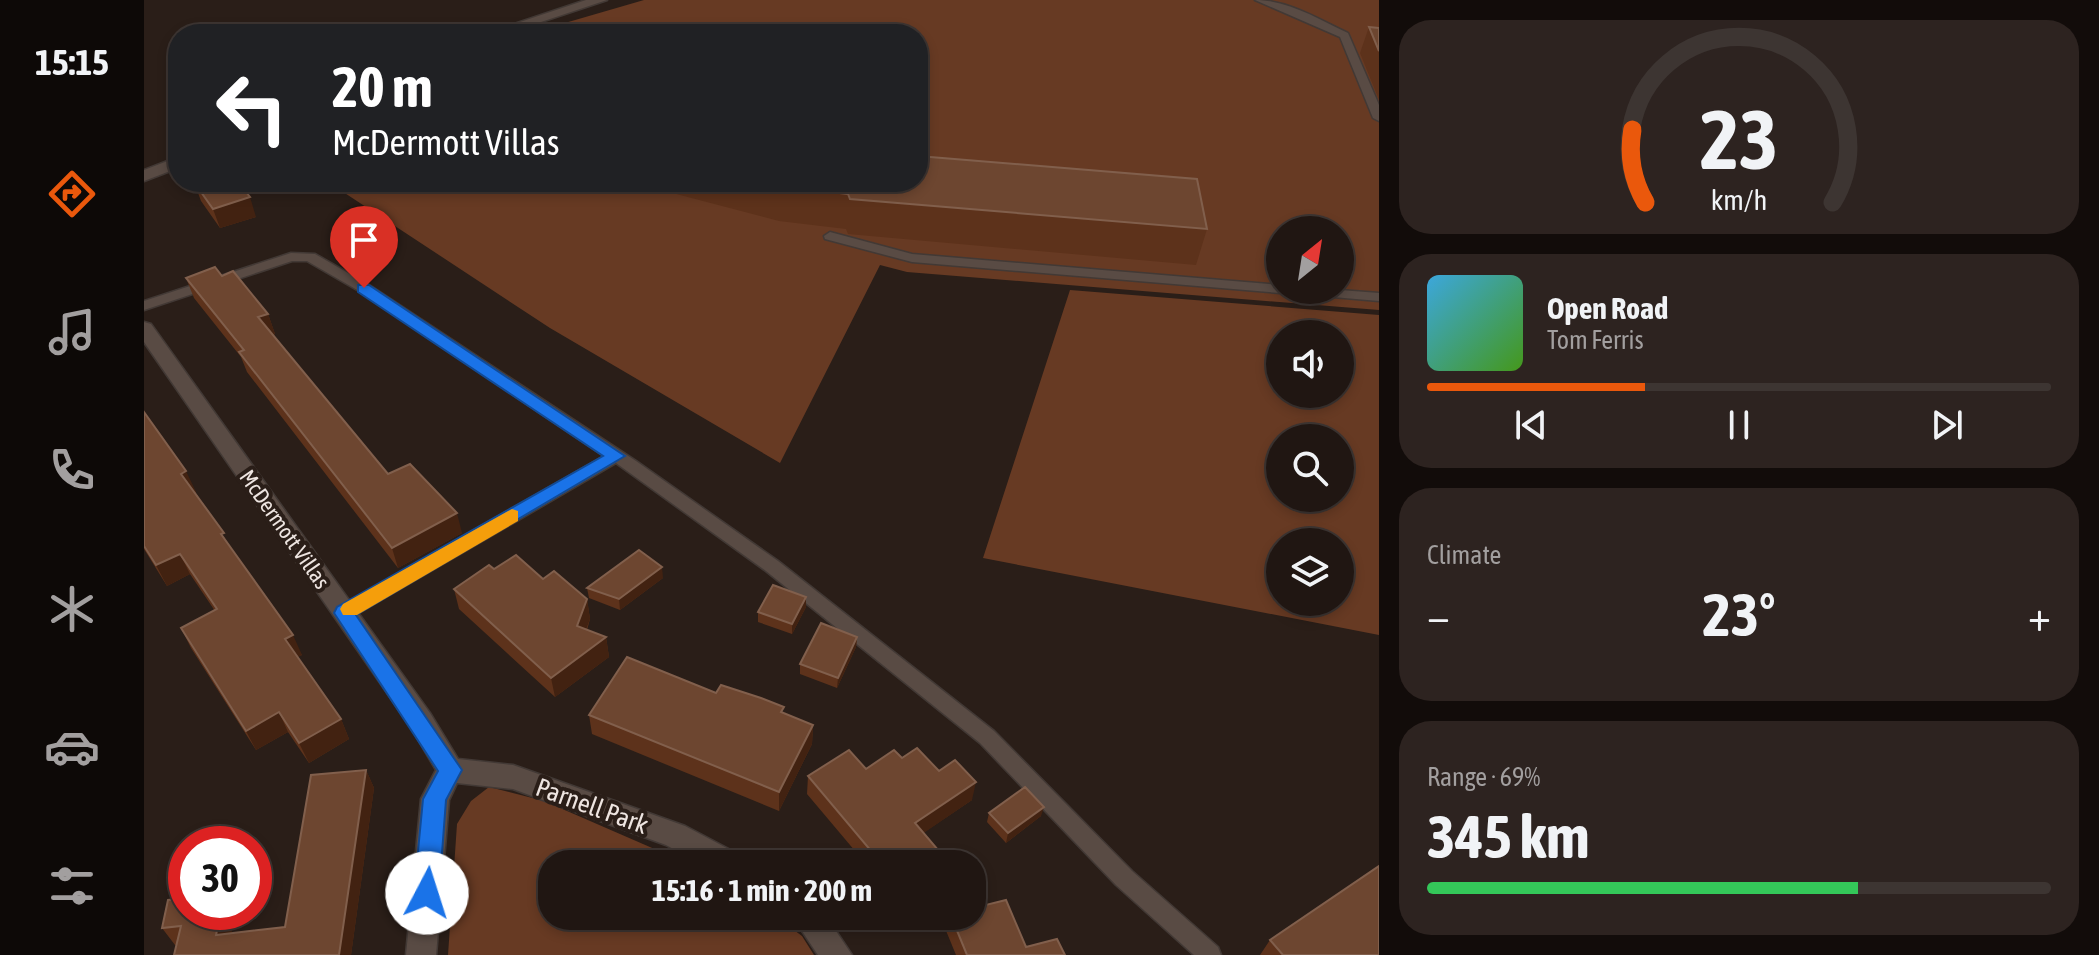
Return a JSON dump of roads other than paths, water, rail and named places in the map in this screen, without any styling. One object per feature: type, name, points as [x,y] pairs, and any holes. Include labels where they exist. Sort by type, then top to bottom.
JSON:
[{"type":"street","points":[[523,24],[600,0]]},
{"type":"street","points":[[144,176],[168,166]]},
{"type":"street","name":"McDermott Villas","points":[[144,328],[450,770]]},
{"type":"street","points":[[421,955],[435,799],[450,770]]},
{"type":"street","name":"Parnell Park","points":[[450,770],[513,777],[675,835],[702,850]]},
{"type":"street","points":[[818,930],[837,955]]},
{"type":"lane","points":[[1260,0],[1344,35],[1379,118]]},
{"type":"lane","points":[[830,236],[912,258],[1266,288]]},
{"type":"lane","points":[[144,306],[291,257],[310,257],[364,288],[616,456],[772,566],[987,737],[1124,878],[1210,955]]},
{"type":"lane","points":[[1354,295],[1379,297]]},
{"type":"lane","points":[[344,613],[616,456]]}]
